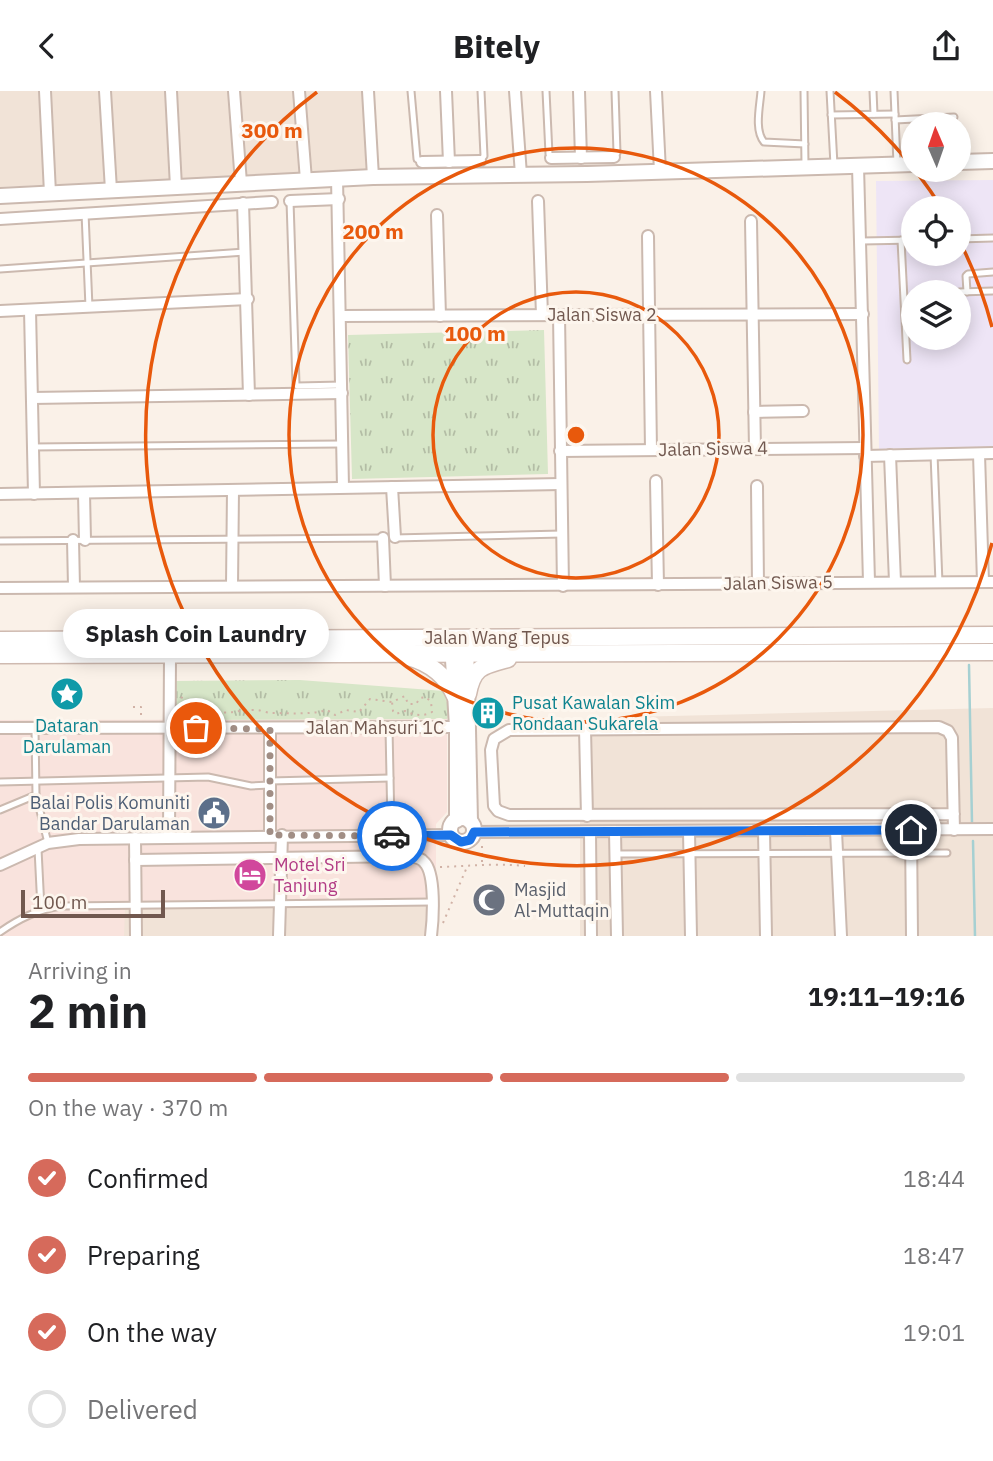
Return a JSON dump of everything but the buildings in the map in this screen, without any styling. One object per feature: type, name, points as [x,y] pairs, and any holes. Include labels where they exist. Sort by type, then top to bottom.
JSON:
[{"type":"main road","name":"Jalan Wang Tepus","points":[[0,640],[460,646],[993,635]]},
{"type":"main road","name":"Jalan Wang Tepus","points":[[0,655],[396,654],[460,646],[527,654],[993,652]]},
{"type":"main road","points":[[396,654],[433,668],[462,695],[471,678],[482,667],[527,654]]},
{"type":"street","points":[[45,91],[50,193]]},
{"type":"street","points":[[105,91],[111,190]]},
{"type":"street","points":[[171,91],[176,187]]},
{"type":"street","points":[[234,91],[241,183]]},
{"type":"street","points":[[299,91],[306,180]]},
{"type":"street","points":[[368,91],[373,177]]},
{"type":"street","points":[[446,91],[449,162]]},
{"type":"street","points":[[515,91],[521,175]]},
{"type":"street","points":[[579,91],[581,158]]},
{"type":"street","points":[[656,91],[660,171]]},
{"type":"street","points":[[551,159],[614,157]]},
{"type":"street","points":[[971,162],[993,161]]},
{"type":"street","points":[[422,162],[480,162]]},
{"type":"street","points":[[0,196],[337,178],[901,164]]},
{"type":"street","points":[[858,166],[869,582]]},
{"type":"street","points":[[337,178],[343,487]]},
{"type":"street","points":[[290,201],[339,199]]},
{"type":"street","points":[[538,201],[542,315]]},
{"type":"street","points":[[0,219],[272,202]]},
{"type":"street","points":[[243,203],[249,395]]},
{"type":"street","points":[[437,215],[440,316]]},
{"type":"street","points":[[751,221],[755,449]]},
{"type":"street","points":[[648,236],[651,450]]},
{"type":"street","points":[[0,311],[248,299]]},
{"type":"street","points":[[30,310],[34,494]]},
{"type":"street","name":"Jalan Siswa 2","points":[[341,316],[863,314]]},
{"type":"street","points":[[559,315],[564,586]]},
{"type":"street","points":[[32,398],[249,395],[342,389]]},
{"type":"street","points":[[754,412],[803,411]]},
{"type":"street","name":"Jalan Siswa 4","points":[[560,451],[755,449],[890,455],[993,453]]},
{"type":"street","points":[[979,454],[988,582]]},
{"type":"street","points":[[890,455],[895,582]]},
{"type":"street","points":[[656,481],[658,585]]},
{"type":"street","points":[[0,494],[561,484]]},
{"type":"street","points":[[757,486],[758,584]]},
{"type":"street","points":[[385,586],[392,487]]},
{"type":"street","points":[[232,586],[233,490]]},
{"type":"street","points":[[74,587],[84,493]]},
{"type":"street","name":"Jalan Siswa 5","points":[[0,588],[988,582]]},
{"type":"street","points":[[0,865],[43,846],[79,839],[451,835],[461,842],[470,840],[470,776],[460,646]]},
{"type":"street","points":[[169,837],[170,656]]},
{"type":"street","points":[[462,695],[457,727],[471,826]]},
{"type":"street","name":"Jalan Mahsuri 1C","points":[[0,728],[457,727]]},
{"type":"street","points":[[954,814],[587,817],[509,815],[498,811],[492,800],[492,744],[503,732],[939,727],[948,731],[952,739],[954,814],[954,829]]},
{"type":"street","points":[[270,729],[270,783],[280,859],[279,936]]},
{"type":"street","points":[[585,729],[587,817]]},
{"type":"street","points":[[470,776],[491,775]]},
{"type":"street","points":[[539,815],[539,833]]},
{"type":"street","points":[[451,835],[450,828],[471,826],[539,833],[993,829]]},
{"type":"street","points":[[911,830],[912,936]]},
{"type":"street","points":[[836,831],[841,936]]},
{"type":"street","points":[[590,832],[591,936]]},
{"type":"street","points":[[615,832],[617,936]]},
{"type":"street","points":[[690,832],[691,936]]},
{"type":"street","points":[[764,832],[766,936]]},
{"type":"street","points":[[135,838],[136,936]]},
{"type":"street","points":[[135,860],[419,858],[430,870],[431,936]]},
{"type":"lane","points":[[411,91],[416,159],[422,162]]},
{"type":"lane","points":[[480,162],[484,156],[481,91]]},
{"type":"lane","points":[[547,91],[551,159]]},
{"type":"lane","points":[[614,157],[617,153],[615,91]]},
{"type":"lane","points":[[761,91],[761,139],[764,142],[805,144]]},
{"type":"lane","points":[[804,91],[805,167]]},
{"type":"lane","points":[[830,91],[834,166]]},
{"type":"lane","points":[[873,91],[874,114]]},
{"type":"lane","points":[[894,91],[897,164]]},
{"type":"lane","points":[[831,115],[874,114],[901,117]]},
{"type":"lane","points":[[290,201],[296,384],[342,389]]},
{"type":"lane","points":[[85,213],[89,307]]},
{"type":"lane","points":[[971,239],[993,238]]},
{"type":"lane","points":[[862,241],[901,240]]},
{"type":"lane","points":[[0,269],[246,252]]},
{"type":"lane","points":[[966,280],[968,274],[993,272]]},
{"type":"lane","points":[[971,292],[993,291]]},
{"type":"lane","points":[[907,350],[907,360]]},
{"type":"lane","points":[[33,447],[343,444]]},
{"type":"lane","points":[[934,454],[939,583]]},
{"type":"lane","points":[[0,541],[562,534]]},
{"type":"lane","points":[[35,728],[36,795],[43,846],[41,909]]},
{"type":"lane","points":[[388,729],[391,826]]},
{"type":"lane","points":[[0,782],[170,776],[208,777],[251,786],[390,778]]},
{"type":"lane","points":[[0,810],[36,795]]},
{"type":"lane","points":[[615,854],[947,853]]},
{"type":"lane","points":[[0,932],[22,917],[41,909],[61,906],[432,902]]},
{"type":"path","points":[[170,697],[180,697],[202,712],[208,709],[222,715],[236,710],[254,710],[309,715],[327,711],[335,715],[346,710],[359,712],[370,699],[393,702],[405,696],[408,704],[416,704],[420,698],[426,698],[431,702],[432,712],[412,715],[405,711],[396,714],[393,712],[393,702]]},
{"type":"path","points":[[133,707],[141,707],[141,728]]},
{"type":"path","points":[[471,826],[482,863]]},
{"type":"path","points":[[425,863],[436,867],[482,863],[525,866]]},
{"type":"path","points":[[442,924],[468,866]]},
{"type":"shaded area","points":[[0,91],[362,91],[366,171],[0,187]]},
{"type":"shaded area","points":[[993,180],[993,447],[879,449],[876,181]]},
{"type":"shaded area","points":[[993,708],[993,936],[580,936],[580,821],[591,821],[589,718]]},
{"type":"shaded area","points":[[447,719],[447,812],[436,824],[436,905],[125,908],[124,936],[0,936],[0,720]]},
{"type":"shaded area","points":[[436,905],[436,936],[124,936],[124,908]]},
{"type":"green space","points":[[544,330],[548,474],[352,479],[348,335]]},
{"type":"green space","points":[[300,680],[444,691],[449,710],[447,719],[182,720],[173,711],[173,681]]},
{"type":"waterway","points":[[969,665],[972,823]]},
{"type":"waterway","points":[[973,841],[975,936]]},
{"type":"way so far","points":[[196,728],[270,729],[270,835],[392,836]]},
{"type":"place","name":"Dataran Darulaman","points":[[67,694]]},
{"type":"place","name":"Pusat Kawalan Skim Rondaan Sukarela","points":[[488,713]]},
{"type":"place","name":"Splash Coin Laundry","points":[[196,728]]},
{"type":"place","name":"Balai Polis Komuniti Bandar Darulaman","points":[[214,813]]},
{"type":"place","name":"Motel Sri Tanjung","points":[[250,875]]},
{"type":"place","name":"Masjid Al-Muttaqin","points":[[489,900]]},
{"type":"route","points":[[392,836],[451,835],[457,841],[466,842],[474,832],[911,830]]}]
